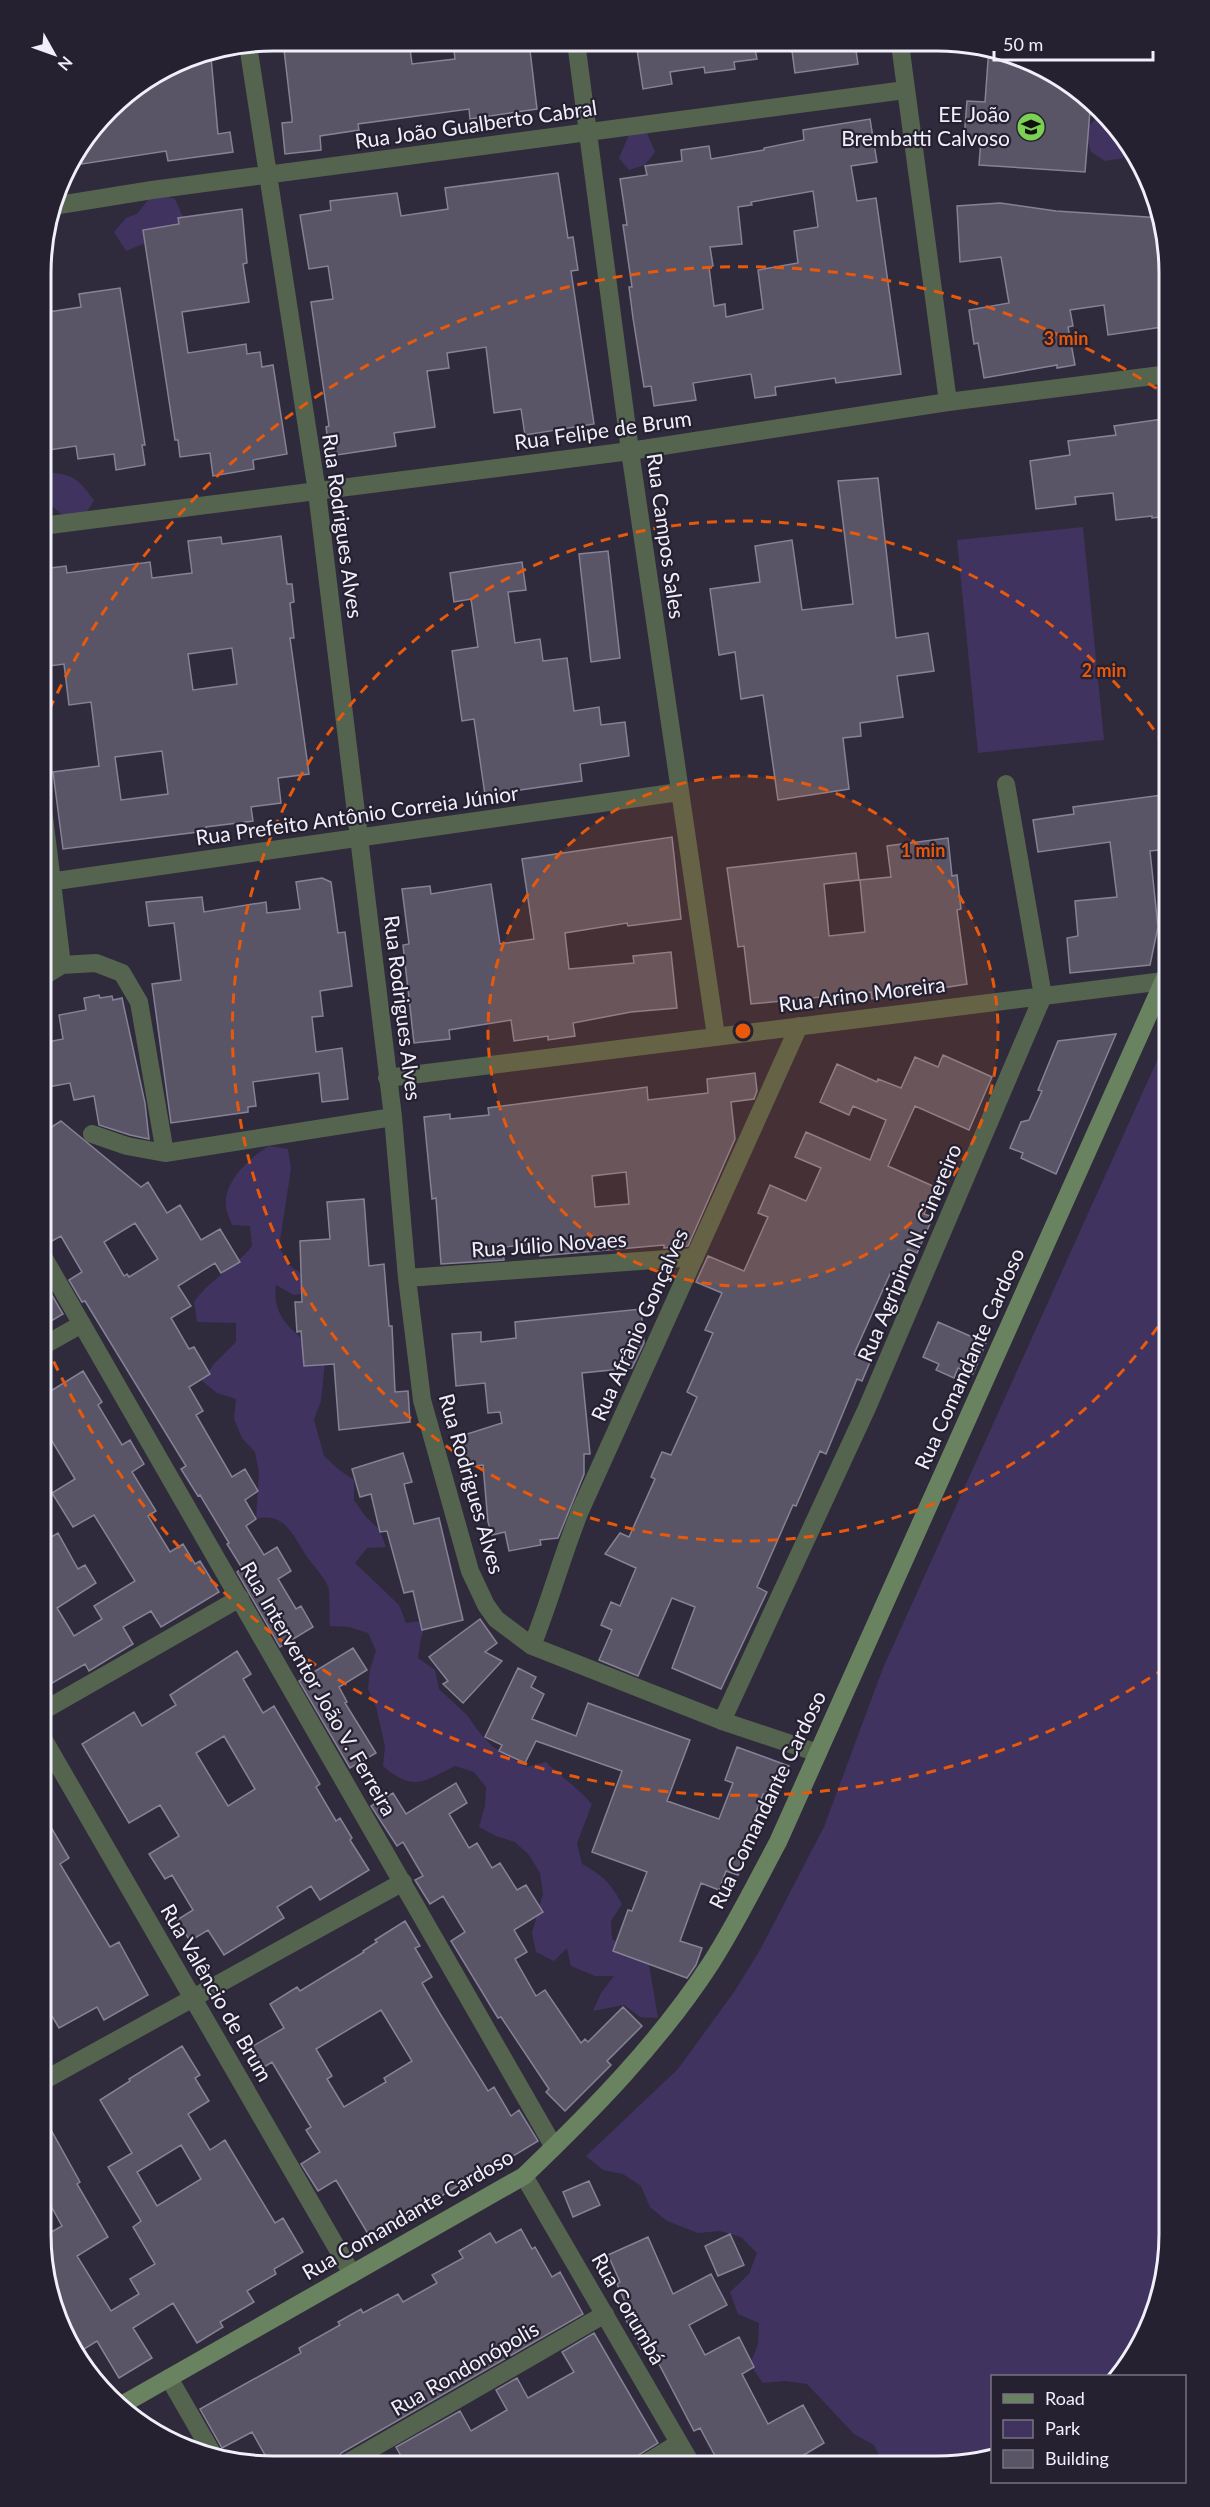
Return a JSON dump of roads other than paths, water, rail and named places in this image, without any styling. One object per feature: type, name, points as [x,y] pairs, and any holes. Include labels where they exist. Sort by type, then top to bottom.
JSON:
[{"type":"street","name":"Rua Campos Sales","points":[[577,51],[630,451],[716,1036]]},
{"type":"street","points":[[901,51],[948,402]]},
{"type":"street","name":"Rua Rodrigues Alves","points":[[249,52],[317,492],[393,1117],[407,1278],[422,1400],[470,1571],[486,1605],[496,1619],[532,1646],[722,1721],[818,1753]]},
{"type":"street","name":"Rua João Gualberto Cabral","points":[[62,205],[905,90]]},
{"type":"street","name":"Rua Felipe de Brum","points":[[51,525],[630,451],[948,402],[1159,375]]},
{"type":"street","points":[[1006,784],[1043,996]]},
{"type":"street","name":"Rua Prefeito Antônio Correia Júnior","points":[[51,882],[679,792]]},
{"type":"street","points":[[51,905],[62,965]]},
{"type":"street","points":[[51,971],[62,965],[96,963],[122,973],[140,1002],[165,1153]]},
{"type":"street","name":"Rua Arino Moreira","points":[[387,1078],[1043,996],[1159,976]]},
{"type":"street","name":"Rua Comandante Cardoso","points":[[127,2402],[524,2176],[578,2126],[667,2023],[710,1964],[778,1842],[1159,993]]},
{"type":"street","name":"Rua Agripino N. Cinereiro","points":[[722,1721],[872,1398],[1043,996]]},
{"type":"street","name":"Rua Afrânio Gonçalves","points":[[532,1646],[580,1511],[799,1026]]},
{"type":"street","points":[[92,1134],[127,1146],[165,1153],[393,1117]]},
{"type":"street","name":"Rua Júlio Novaes","points":[[407,1278],[695,1257]]},
{"type":"street","name":"Rua Interventor João V. Ferreira","points":[[51,1270],[554,2147]]},
{"type":"street","points":[[51,1341],[82,1324]]},
{"type":"street","points":[[51,1706],[240,1598]]},
{"type":"street","name":"Rua Valêncio de Brum","points":[[51,1752],[352,2274]]},
{"type":"street","points":[[51,2076],[192,1996],[403,1882]]},
{"type":"street","name":"Rua Corumbá","points":[[524,2176],[687,2456]]},
{"type":"street","name":"Rua Rondonópolis","points":[[358,2456],[605,2314]]},
{"type":"street","points":[[169,2378],[208,2446]]},
{"type":"street","points":[[659,2456],[680,2444]]},
{"type":"place","name":"EE João Brembatti Calvoso","points":[[1031,127]]}]
